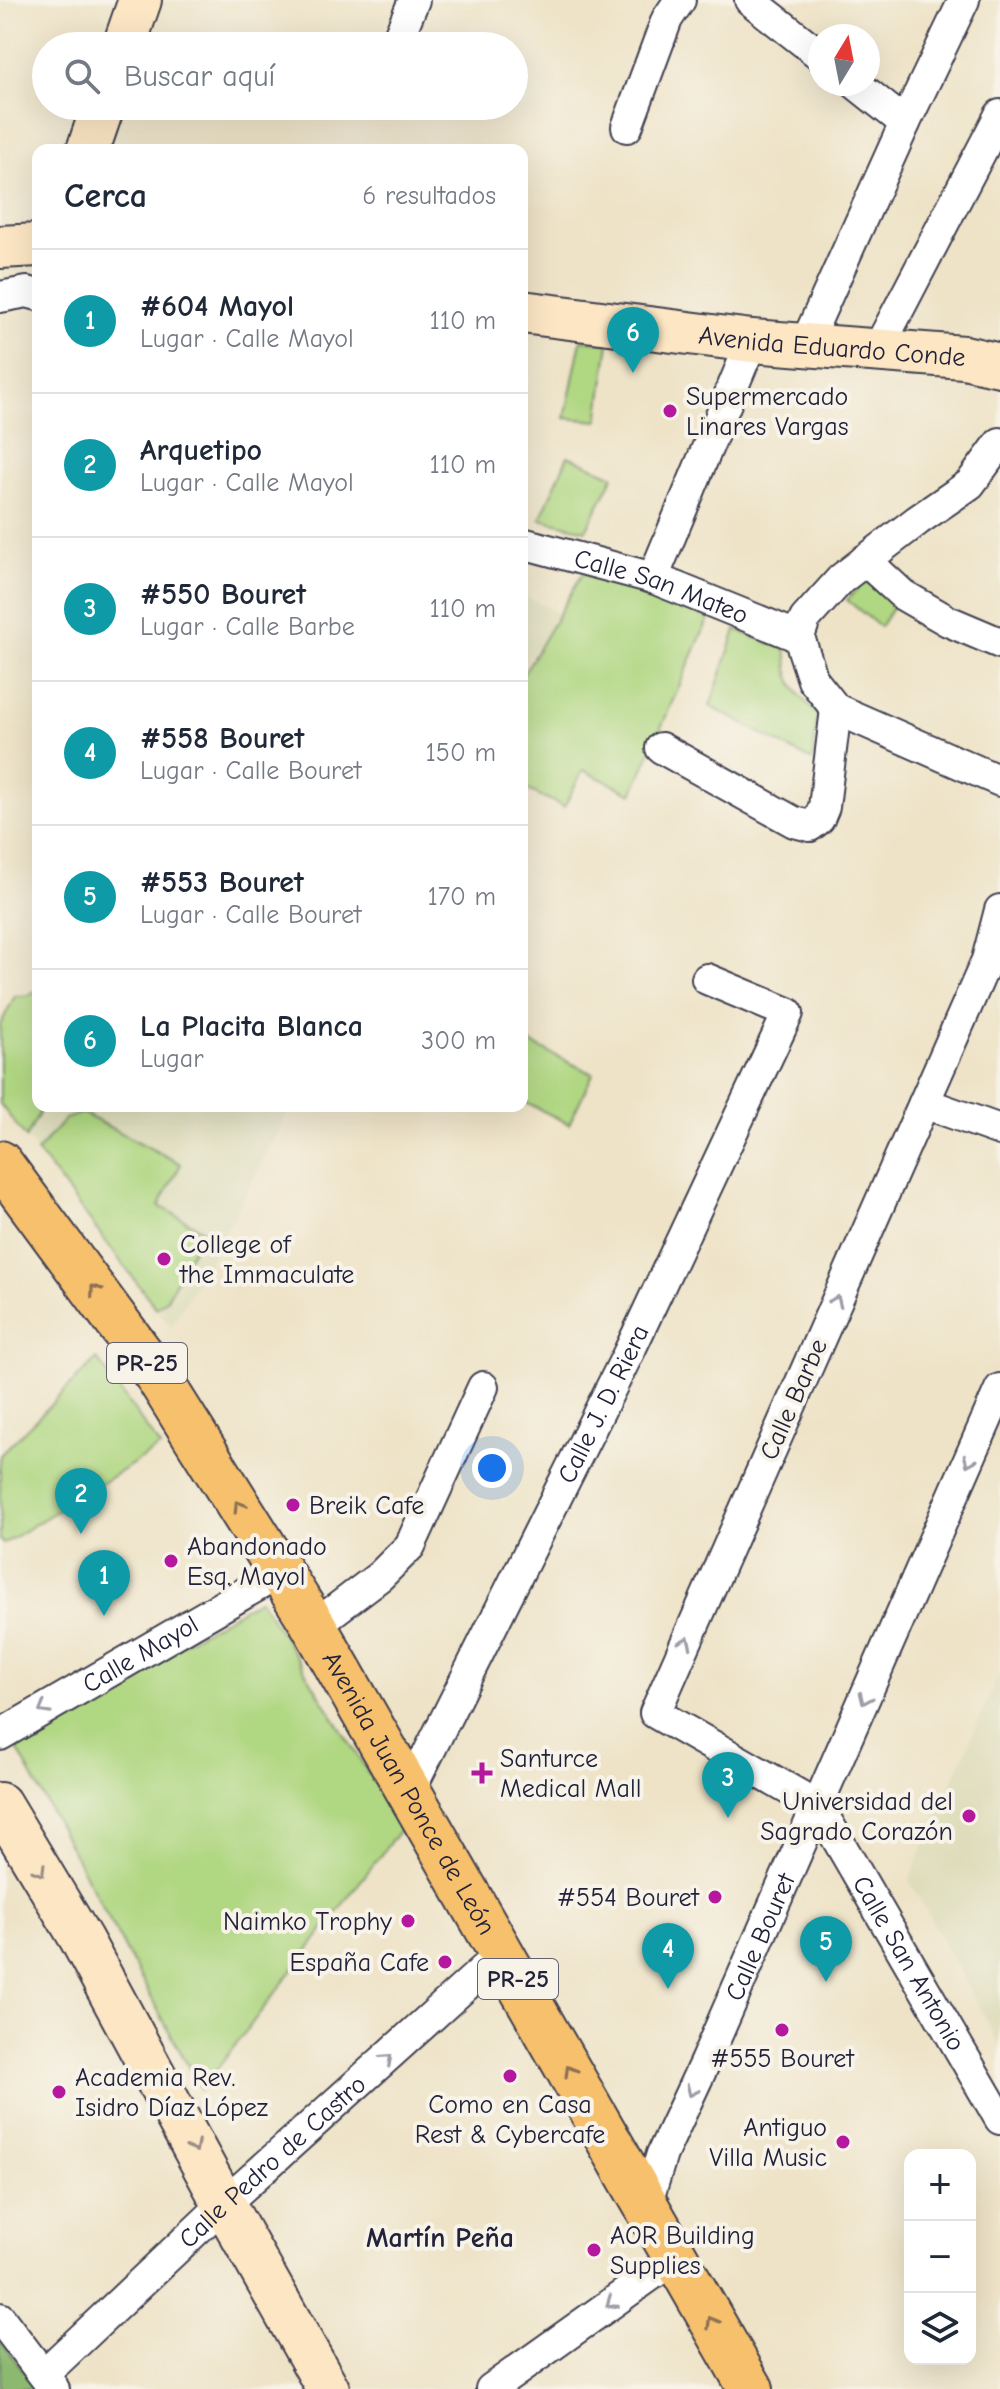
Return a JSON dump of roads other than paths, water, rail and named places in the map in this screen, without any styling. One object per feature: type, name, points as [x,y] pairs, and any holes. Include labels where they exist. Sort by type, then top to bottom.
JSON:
[{"type":"main road","points":[[129,32],[140,0]]},
{"type":"main road","points":[[90,144],[98,120]]},
{"type":"main road","name":"Avenida Eduardo Conde","points":[[528,313],[752,341],[964,357],[1000,365]]},
{"type":"main road","name":"PR-25","points":[[0,1163],[158,1377],[281,1572]]},
{"type":"main road","name":"Avenida Juan Ponce de León","points":[[281,1572],[646,2206],[667,2264],[751,2389]]},
{"type":"main road","points":[[0,1804],[88,1952],[328,2389]]},
{"type":"street","points":[[401,32],[414,0]]},
{"type":"street","points":[[627,127],[667,19],[680,0]]},
{"type":"street","points":[[750,0],[808,46]]},
{"type":"street","points":[[805,345],[964,0]]},
{"type":"street","points":[[871,96],[905,123]]},
{"type":"street","points":[[877,351],[1000,115]]},
{"type":"street","points":[[653,578],[752,341]]},
{"type":"street","points":[[1000,443],[970,484],[841,579],[805,619],[799,637],[813,680],[836,709],[1000,781]]},
{"type":"street","name":"Calle San Mateo","points":[[528,545],[653,578],[799,637]]},
{"type":"street","points":[[865,560],[903,595],[948,621],[1000,643]]},
{"type":"street","points":[[661,748],[794,822],[810,826],[819,819],[824,807],[836,709]]},
{"type":"street","name":"Calle Barbe","points":[[818,1806],[655,1713],[987,960],[1000,910]]},
{"type":"street","name":"Calle J. D. Riera","points":[[409,1792],[615,1379],[788,1013],[707,979]]},
{"type":"street","points":[[924,1103],[1000,1130]]},
{"type":"street","points":[[314,1626],[380,1576],[410,1546],[483,1387]]},
{"type":"street","name":"Calle Bouret","points":[[646,2206],[662,2154],[1000,1389]]},
{"type":"street","name":"Calle Mayol","points":[[0,1735],[281,1572]]},
{"type":"street","name":"Calle San Antonio","points":[[818,1806],[1000,2119]]},
{"type":"street","name":"Calle Pedro de Castro","points":[[49,2382],[224,2204],[502,1953]]},
{"type":"street","points":[[491,2389],[667,2264]]},
{"type":"street","points":[[0,2318],[49,2382]]},
{"type":"place","name":"La Placita Blanca","points":[[633,373]]},
{"type":"place","name":"Supermercado Linares Vargas","points":[[670,411]]},
{"type":"place","name":"College of the Immaculate","points":[[164,1259]]},
{"type":"place","name":"Breik Cafe","points":[[293,1505]]},
{"type":"place","name":"Arquetipo","points":[[81,1534]]},
{"type":"place","name":"Abandonado Esq. Mayol","points":[[171,1561]]},
{"type":"place","name":"#604 Mayol","points":[[104,1616]]},
{"type":"place","name":"Santurce Medical Mall","points":[[482,1773]]},
{"type":"place","name":"Universidad del Sagrado Corazón","points":[[969,1816]]},
{"type":"place","name":"#550 Bouret","points":[[728,1818]]},
{"type":"place","name":"#554 Bouret","points":[[715,1897]]},
{"type":"place","name":"Naimko Trophy","points":[[408,1921]]},
{"type":"place","name":"España Cafe","points":[[445,1962]]},
{"type":"place","name":"#553 Bouret","points":[[826,1982]]},
{"type":"place","name":"#558 Bouret","points":[[668,1989]]},
{"type":"place","name":"#555 Bouret","points":[[782,2030]]},
{"type":"place","name":"Como en Casa Rest & Cybercafe","points":[[510,2076]]},
{"type":"place","name":"Academia Rev. Isidro Díaz López","points":[[59,2092]]},
{"type":"place","name":"Antiguo Villa Music","points":[[843,2142]]},
{"type":"place","name":"AOR Building Supplies","points":[[594,2250]]},
{"type":"district","name":"Martín Peña","points":[[440,2237]]}]
